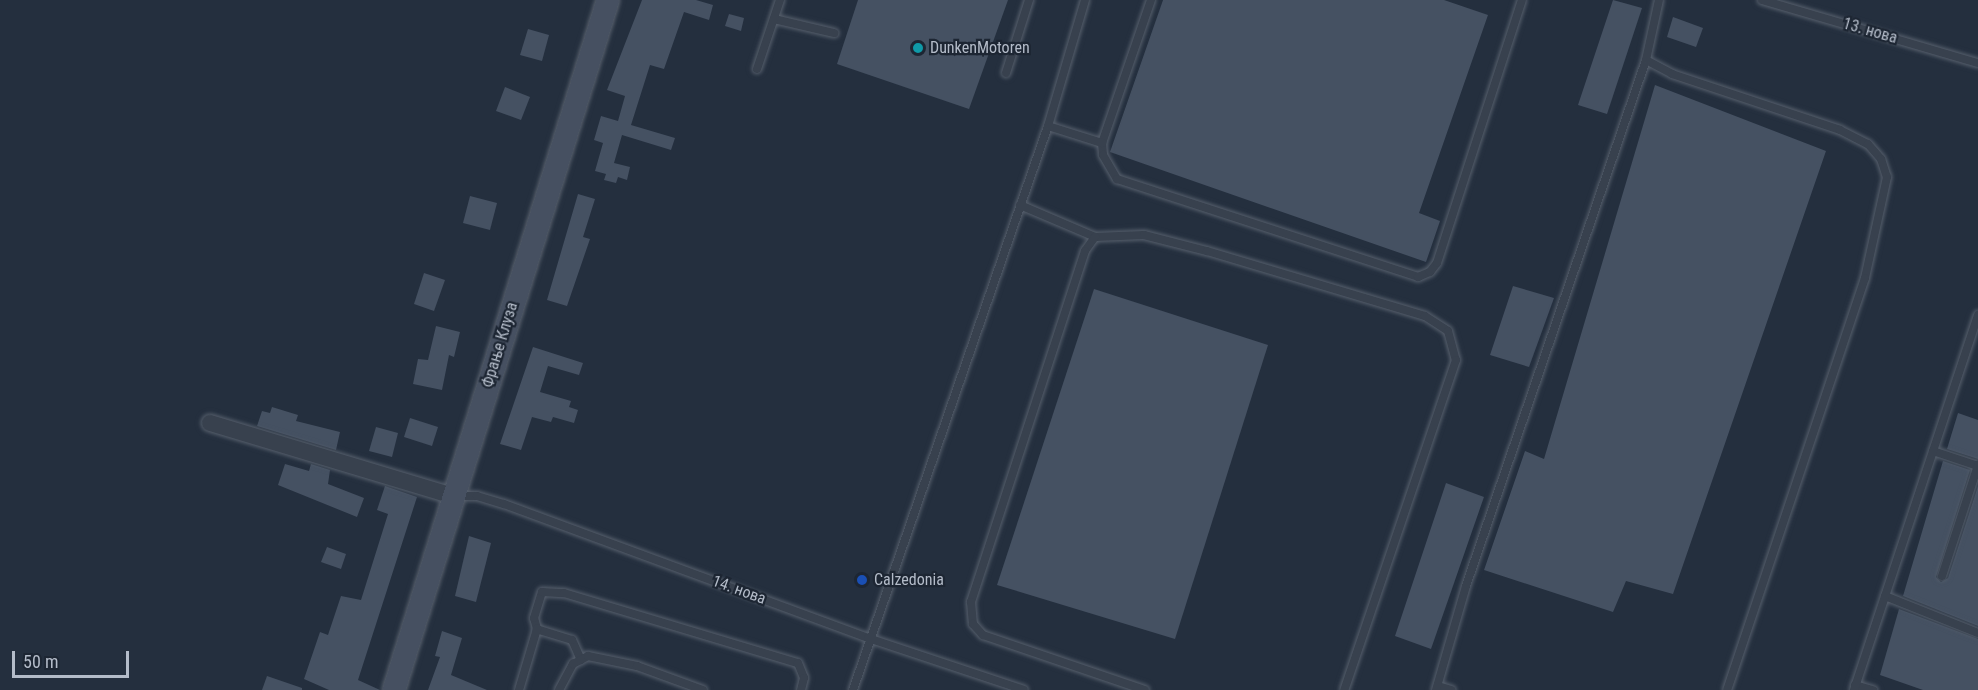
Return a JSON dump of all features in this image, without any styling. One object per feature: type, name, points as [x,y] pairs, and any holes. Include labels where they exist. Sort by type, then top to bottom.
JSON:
[{"type":"main road","name":"Фрање Клуза","points":[[394,690],[608,0]]},
{"type":"street","points":[[210,423],[454,496]]},
{"type":"lane","points":[[757,69],[780,0]]},
{"type":"lane","points":[[1006,73],[1029,0]]},
{"type":"lane","points":[[853,690],[868,638],[1048,126],[1085,0]]},
{"type":"lane","points":[[1151,0],[1102,143],[1103,155],[1118,179],[1418,277],[1430,272],[1437,263],[1522,0]]},
{"type":"lane","points":[[1450,690],[1437,688],[1466,586],[1646,60],[1659,0]]},
{"type":"lane","name":"13. нова","points":[[1762,0],[1978,63]]},
{"type":"lane","points":[[774,19],[834,33]]},
{"type":"lane","points":[[1646,60],[1672,74],[1840,130],[1868,144],[1881,159],[1887,177],[1865,278],[1727,690]]},
{"type":"lane","points":[[1048,126],[1102,143]]},
{"type":"lane","points":[[1020,205],[1095,237],[1144,235],[1207,251],[1425,316],[1448,331],[1456,360],[1344,690]]},
{"type":"lane","points":[[1095,237],[1085,252],[971,602],[973,624],[983,635],[1145,690]]},
{"type":"lane","points":[[1873,690],[1854,687],[1978,315]]},
{"type":"lane","points":[[1933,451],[1978,466],[1942,576]]},
{"type":"lane","name":"14. нова","points":[[454,496],[477,496],[504,504],[868,638],[1024,690]]},
{"type":"lane","points":[[519,690],[537,629],[534,618],[542,592],[564,593],[798,663],[804,678],[801,690]]},
{"type":"lane","points":[[1885,596],[1978,633]]},
{"type":"lane","points":[[537,629],[572,640],[581,660]]},
{"type":"lane","points":[[559,690],[573,664],[588,656],[637,666],[704,690]]},
{"type":"building","points":[[642,0],[696,0],[713,5],[709,20],[684,12],[664,69],[650,65],[631,125],[675,138],[671,150],[622,135],[614,163],[630,167],[627,180],[618,177],[616,183],[604,180],[606,174],[595,171],[603,143],[594,140],[601,116],[618,121],[625,96],[607,90]]},
{"type":"building","name":"DunkenMotoren","points":[[858,0],[1008,0],[969,109],[837,64]]},
{"type":"building","points":[[1163,0],[1444,0],[1488,15],[1419,213],[1440,221],[1426,262],[1110,152]]},
{"type":"building","points":[[1613,0],[1642,8],[1607,114],[1578,105]]},
{"type":"building","points":[[729,14],[744,18],[741,31],[725,26]]},
{"type":"building","points":[[1673,17],[1703,28],[1696,47],[1667,37]]},
{"type":"building","points":[[528,29],[549,35],[542,61],[520,55]]},
{"type":"building","points":[[1655,85],[1826,151],[1673,594],[1626,581],[1613,612],[1484,570],[1525,451],[1544,459]]},
{"type":"building","points":[[505,87],[530,97],[521,120],[496,111]]},
{"type":"building","points":[[578,194],[595,199],[583,237],[590,239],[567,306],[547,300]]},
{"type":"building","points":[[470,196],[497,203],[490,230],[463,223]]},
{"type":"building","points":[[424,273],[445,280],[434,311],[414,304]]},
{"type":"building","points":[[1513,286],[1554,298],[1529,367],[1490,355]]},
{"type":"building","points":[[1094,289],[1268,345],[1175,639],[997,585]]},
{"type":"building","points":[[436,326],[460,332],[454,357],[449,355],[442,390],[413,384],[418,359],[428,360]]},
{"type":"building","points":[[533,347],[583,363],[579,375],[548,366],[540,392],[571,401],[569,407],[578,410],[574,423],[553,417],[551,422],[532,417],[521,450],[500,444]]},
{"type":"building","points":[[272,407],[298,415],[296,421],[340,432],[336,450],[257,426],[262,411],[270,413]]},
{"type":"building","points":[[1958,413],[1978,420],[1978,459],[1947,449]]},
{"type":"building","points":[[410,418],[438,427],[432,446],[404,437]]},
{"type":"building","points":[[376,427],[398,433],[392,457],[369,451]]},
{"type":"building","points":[[1943,461],[1970,470],[1936,577],[1941,582],[1948,578],[1978,486],[1978,626],[1903,596]]},
{"type":"building","points":[[285,464],[309,471],[311,464],[330,470],[328,484],[364,498],[357,517],[278,485]]},
{"type":"building","points":[[1446,483],[1484,497],[1431,649],[1395,636]]},
{"type":"building","points":[[385,486],[417,497],[358,680],[380,690],[329,690],[304,679],[320,632],[328,635],[341,596],[361,600],[388,514],[377,510]]},
{"type":"building","points":[[469,536],[491,543],[476,602],[455,596]]},
{"type":"building","points":[[327,547],[346,554],[341,569],[321,562]]},
{"type":"building","points":[[1899,609],[1978,639],[1978,690],[1923,690],[1880,675]]},
{"type":"building","points":[[442,631],[462,638],[451,675],[487,690],[428,690],[440,657],[435,656]]},
{"type":"building","points":[[267,676],[302,688],[302,690],[262,690]]},
{"type":"place","name":"DunkenMotoren","points":[[918,48]]},
{"type":"place","name":"Calzedonia","points":[[862,580]]}]
